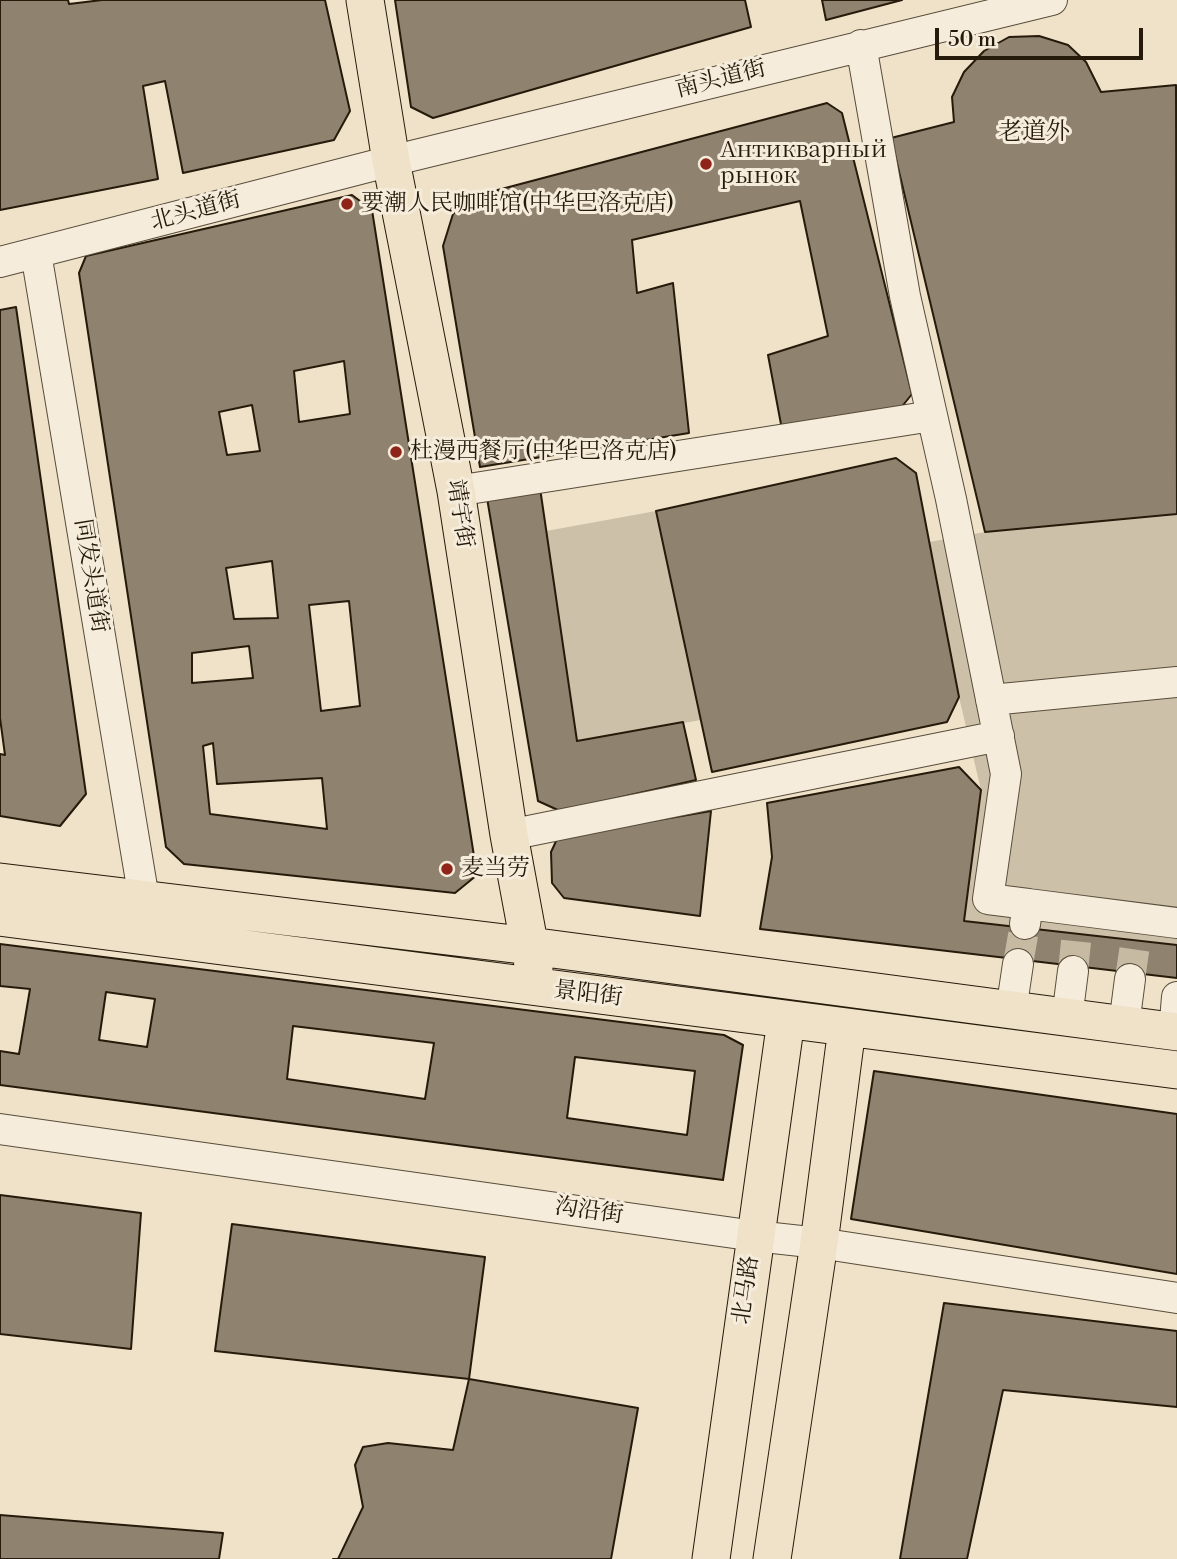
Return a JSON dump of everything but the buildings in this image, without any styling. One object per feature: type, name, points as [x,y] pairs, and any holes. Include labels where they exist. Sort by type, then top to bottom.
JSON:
[{"type":"main road","name":"靖宇街","points":[[365,0],[391,161],[456,491],[509,835],[538,988]]},
{"type":"main road","name":"景阳街","points":[[0,882],[530,946],[1125,1025],[1176,1020]]},
{"type":"main road","name":"景阳街","points":[[0,917],[1177,1070]]},
{"type":"main road","name":"北马路","points":[[711,1559],[786,1020]]},
{"type":"main road","points":[[772,1559],[819,1242],[847,1028]]},
{"type":"street","name":"南头道街","points":[[391,161],[1052,0]]},
{"type":"street","points":[[861,45],[905,296],[1006,774],[988,899],[1026,914],[1078,921],[1137,928],[1177,923]]},
{"type":"street","name":"北头道街","points":[[0,262],[391,161]]},
{"type":"street","name":"同发头道街","points":[[36,253],[144,899]]},
{"type":"street","points":[[456,491],[932,416]]},
{"type":"street","points":[[991,700],[1177,682]]},
{"type":"street","points":[[509,835],[999,737]]},
{"type":"street","points":[[1011,1011],[1018,964]]},
{"type":"street","points":[[1067,1018],[1073,971]]},
{"type":"street","points":[[1125,1025],[1130,979]]},
{"type":"street","name":"沟沿街","points":[[0,1129],[754,1236],[819,1242],[1177,1298]]},
{"type":"shaded area","points":[[656,511],[701,720],[577,741],[546,531]]},
{"type":"shaded area","points":[[1177,514],[1177,945],[964,921],[981,790],[959,697],[929,542],[985,532]]},
{"type":"tunnel","points":[[1018,964],[1025,924]]},
{"type":"tunnel","points":[[1073,971],[1077,932]]},
{"type":"tunnel","points":[[1130,979],[1136,938]]},
{"type":"place","name":"Антикварный рынок","points":[[706,164]]},
{"type":"place","name":"要潮人民咖啡馆(中华巴洛克店)","points":[[347,204]]},
{"type":"place","name":"杜漫西餐厅(中华巴洛克店)","points":[[396,452]]},
{"type":"place","name":"麦当劳","points":[[447,869]]},
{"type":"district","name":"老道外","points":[[1034,133]]}]
